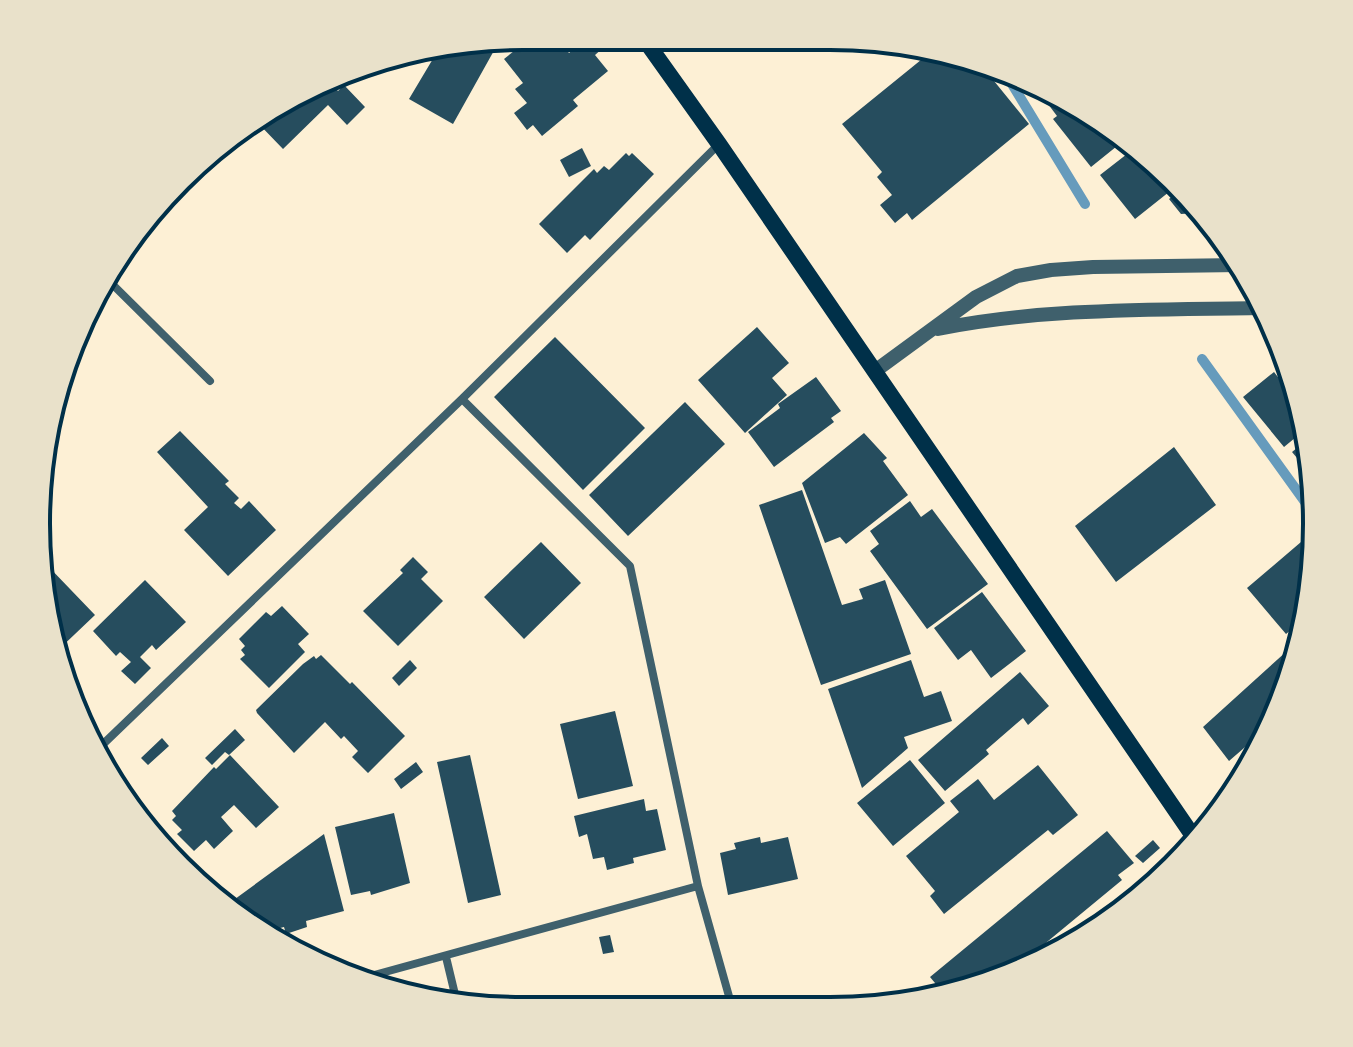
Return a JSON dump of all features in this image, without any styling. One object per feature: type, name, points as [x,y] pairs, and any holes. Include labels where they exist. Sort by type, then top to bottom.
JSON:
[{"type":"main road","points":[[652,50],[1189,831]]},
{"type":"street","points":[[104,743],[462,399],[719,144]]},
{"type":"street","points":[[875,371],[976,297],[1017,276],[1093,267],[1226,265]]},
{"type":"street","points":[[114,286],[210,381]]},
{"type":"street","points":[[934,330],[984,320],[1032,316],[1251,308]]},
{"type":"street","points":[[462,399],[630,566],[698,886],[729,997]]},
{"type":"street","points":[[378,974],[698,886]]},
{"type":"street","points":[[446,957],[454,992]]},
{"type":"building","points":[[515,50],[567,50],[569,53],[573,50],[601,50],[595,55],[608,71],[573,100],[578,106],[542,136],[533,125],[527,130],[514,113],[527,103],[515,89],[523,83],[504,59]]},
{"type":"building","points":[[494,51],[453,124],[409,99],[433,59]]},
{"type":"building","points":[[922,59],[992,79],[1029,124],[912,220],[907,213],[895,223],[880,205],[892,195],[877,177],[882,172],[842,124]]},
{"type":"building","points":[[344,85],[365,107],[347,125],[328,105],[283,149],[263,128],[314,99],[336,89],[338,91]]},
{"type":"building","points":[[1048,103],[1116,147],[1091,167],[1053,119],[1057,116]]},
{"type":"building","points":[[582,148],[591,166],[569,177],[560,160]]},
{"type":"building","points":[[626,153],[629,156],[632,153],[654,174],[590,240],[585,235],[567,253],[539,224],[594,169],[597,173],[604,166],[609,170]]},
{"type":"building","points":[[1126,155],[1168,193],[1135,219],[1100,175]]},
{"type":"building","points":[[1172,197],[1187,214],[1181,214],[1169,199]]},
{"type":"building","points":[[757,327],[789,363],[772,378],[787,395],[745,433],[698,380]]},
{"type":"building","points":[[555,337],[645,428],[583,490],[494,397]]},
{"type":"building","points":[[1274,372],[1281,381],[1295,438],[1284,447],[1243,397]]},
{"type":"building","points":[[816,377],[841,411],[831,418],[834,422],[774,467],[748,432],[780,408],[778,404]]},
{"type":"building","points":[[685,402],[725,444],[628,536],[589,495]]},
{"type":"building","points":[[180,431],[229,481],[225,484],[239,498],[234,503],[241,509],[249,501],[276,530],[228,576],[184,530],[208,507],[157,452]]},
{"type":"building","points":[[864,433],[887,458],[883,461],[908,495],[846,544],[840,537],[825,543],[802,483]]},
{"type":"building","points":[[1174,447],[1216,505],[1116,582],[1075,526]]},
{"type":"building","points":[[802,490],[842,605],[863,599],[859,589],[885,580],[911,654],[821,685],[759,505]]},
{"type":"building","points":[[910,501],[921,517],[932,509],[988,584],[927,629],[870,551],[879,544],[870,531]]},
{"type":"building","points":[[541,542],[581,583],[524,639],[484,597]]},
{"type":"building","points":[[1302,544],[1294,616],[1291,630],[1286,634],[1247,588]]},
{"type":"building","points":[[413,557],[428,572],[421,579],[443,601],[398,646],[363,611],[403,573],[400,570]]},
{"type":"building","points":[[53,571],[95,615],[65,643]]},
{"type":"building","points":[[145,580],[186,622],[156,650],[152,645],[140,657],[151,668],[135,684],[121,671],[131,662],[120,652],[116,656],[93,631]]},
{"type":"building","points":[[982,592],[1026,651],[991,678],[971,650],[958,660],[934,628]]},
{"type":"building","points":[[282,606],[309,634],[298,644],[305,652],[269,688],[240,659],[245,655],[241,650],[245,646],[239,639],[266,612],[271,616]]},
{"type":"building","points":[[1285,653],[1267,705],[1248,745],[1229,761],[1203,727]]},
{"type":"building","points":[[321,655],[405,736],[368,773],[352,757],[358,751],[325,722],[294,753],[257,713],[256,710],[303,664]]},
{"type":"building","points":[[410,660],[417,668],[399,686],[392,678]]},
{"type":"building","points":[[911,660],[924,697],[941,691],[952,721],[904,737],[908,748],[862,788],[828,689]]},
{"type":"building","points":[[1020,672],[1049,706],[1028,725],[1023,718],[986,750],[989,754],[945,791],[918,760]]},
{"type":"building","points":[[615,711],[633,786],[578,799],[560,724]]},
{"type":"building","points":[[235,729],[245,740],[229,755],[225,752],[212,765],[205,758]]},
{"type":"building","points":[[162,738],[169,746],[148,765],[141,758]]},
{"type":"building","points":[[230,755],[279,807],[256,828],[234,805],[221,817],[233,831],[214,849],[206,840],[194,851],[177,834],[182,830],[172,820],[176,816],[172,811],[214,767],[216,769]]},
{"type":"building","points":[[470,755],[501,895],[468,903],[437,762]]},
{"type":"building","points":[[910,760],[945,803],[893,846],[857,803]]},
{"type":"building","points":[[416,762],[423,772],[401,789],[394,779]]},
{"type":"building","points":[[1038,765],[1078,815],[1053,835],[1048,830],[944,914],[930,896],[935,891],[906,856],[959,812],[950,801],[978,779],[994,800]]},
{"type":"building","points":[[644,799],[646,811],[657,809],[666,850],[633,858],[634,863],[607,870],[604,857],[593,859],[587,834],[579,837],[574,816]]},
{"type":"building","points":[[394,813],[410,883],[371,895],[370,891],[351,895],[335,827]]},
{"type":"building","points":[[1107,831],[1134,863],[1118,875],[1122,880],[1040,947],[952,981],[936,985],[930,977]]},
{"type":"building","points":[[324,834],[344,911],[306,921],[307,927],[287,934],[284,927],[278,928],[235,899]]},
{"type":"building","points":[[760,837],[761,843],[788,837],[798,879],[728,895],[720,853],[736,849],[734,843]]},
{"type":"building","points":[[1153,840],[1160,848],[1143,863],[1135,856]]},
{"type":"building","points":[[610,935],[614,952],[603,954],[599,937]]},
{"type":"waterway","points":[[1014,87],[1085,204]]},
{"type":"waterway","points":[[1202,359],[1302,498]]}]
